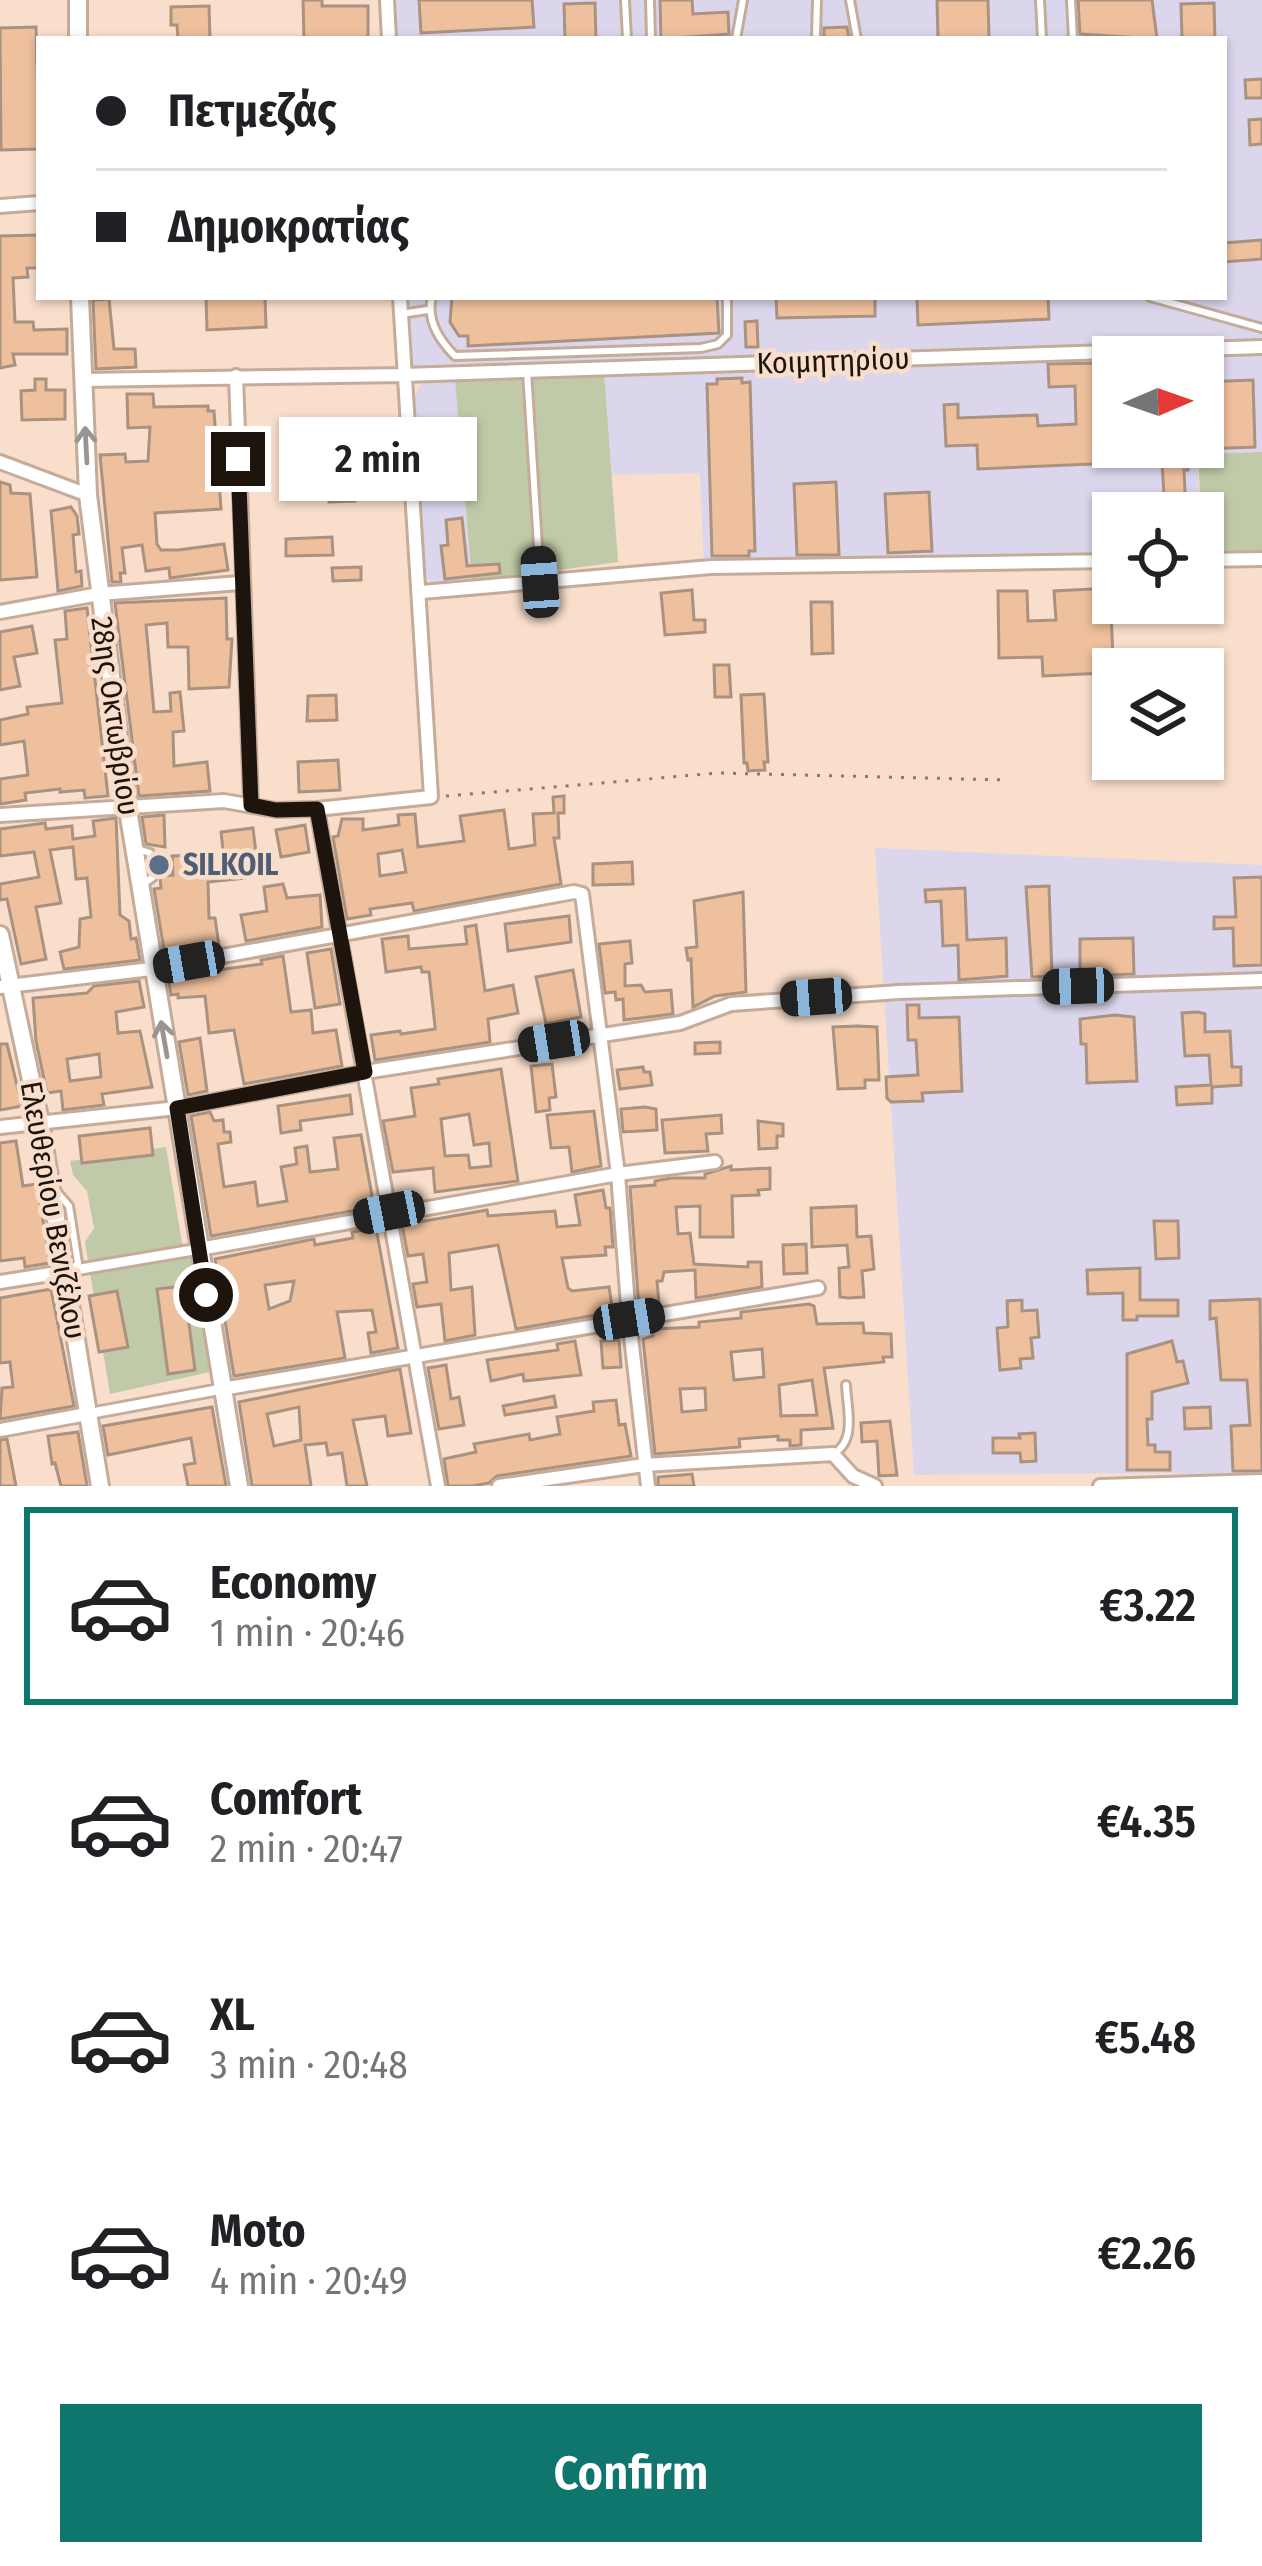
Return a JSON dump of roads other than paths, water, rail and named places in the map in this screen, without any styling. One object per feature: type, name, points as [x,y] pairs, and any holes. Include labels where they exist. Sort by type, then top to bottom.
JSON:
[{"type":"main road","points":[[78,0],[78,36]]},
{"type":"main road","name":"28ης Οκτωβρίου","points":[[80,300],[88,495],[127,804],[239,1486]]},
{"type":"main road","name":"Ελευθερίου Βενιζέλου","points":[[0,935],[5,986],[40,1122],[100,1486]]},
{"type":"street","points":[[387,0],[389,36]]},
{"type":"street","points":[[0,206],[36,203]]},
{"type":"street","points":[[0,815],[224,801],[276,810],[317,809],[431,796],[422,592],[400,300]]},
{"type":"street","name":"Κοιμητηρίου","points":[[82,380],[404,375],[1262,347]]},
{"type":"street","points":[[236,376],[251,805]]},
{"type":"street","points":[[0,462],[88,495]]},
{"type":"street","points":[[1224,560],[1262,559]]},
{"type":"street","points":[[422,592],[712,567],[1092,561]]},
{"type":"street","points":[[0,613],[99,594],[240,584]]},
{"type":"street","points":[[317,809],[438,1486]]},
{"type":"street","points":[[5,986],[151,969],[582,894],[617,1174],[648,1486]]},
{"type":"street","points":[[0,1126],[177,1108],[365,1072],[680,1023],[731,1004],[899,992],[1262,980]]},
{"type":"street","points":[[0,1282],[389,1212],[715,1162]]},
{"type":"street","points":[[0,1430],[413,1354],[818,1288]]},
{"type":"street","points":[[500,1486],[644,1465],[833,1454],[853,1476],[875,1486]]},
{"type":"street","points":[[1100,1486],[1262,1481]]},
{"type":"lane","points":[[625,0],[627,36]]},
{"type":"lane","points":[[650,0],[651,36]]},
{"type":"lane","points":[[737,36],[743,0]]},
{"type":"lane","points":[[816,36],[817,0]]},
{"type":"lane","points":[[850,0],[856,36]]},
{"type":"lane","points":[[1040,0],[1042,36]]},
{"type":"lane","points":[[1072,0],[1073,36]]},
{"type":"lane","points":[[431,300],[428,310],[440,342],[455,356],[700,348],[718,344],[728,335],[728,300]]},
{"type":"lane","points":[[1161,300],[1262,328]]},
{"type":"lane","points":[[401,314],[428,310]]},
{"type":"lane","points":[[527,371],[540,582]]},
{"type":"lane","points":[[141,850],[150,854],[154,877],[146,882]]},
{"type":"lane","points":[[833,1454],[849,1436],[846,1385]]},
{"type":"place","name":"SILKOIL","points":[[159,865]]}]
